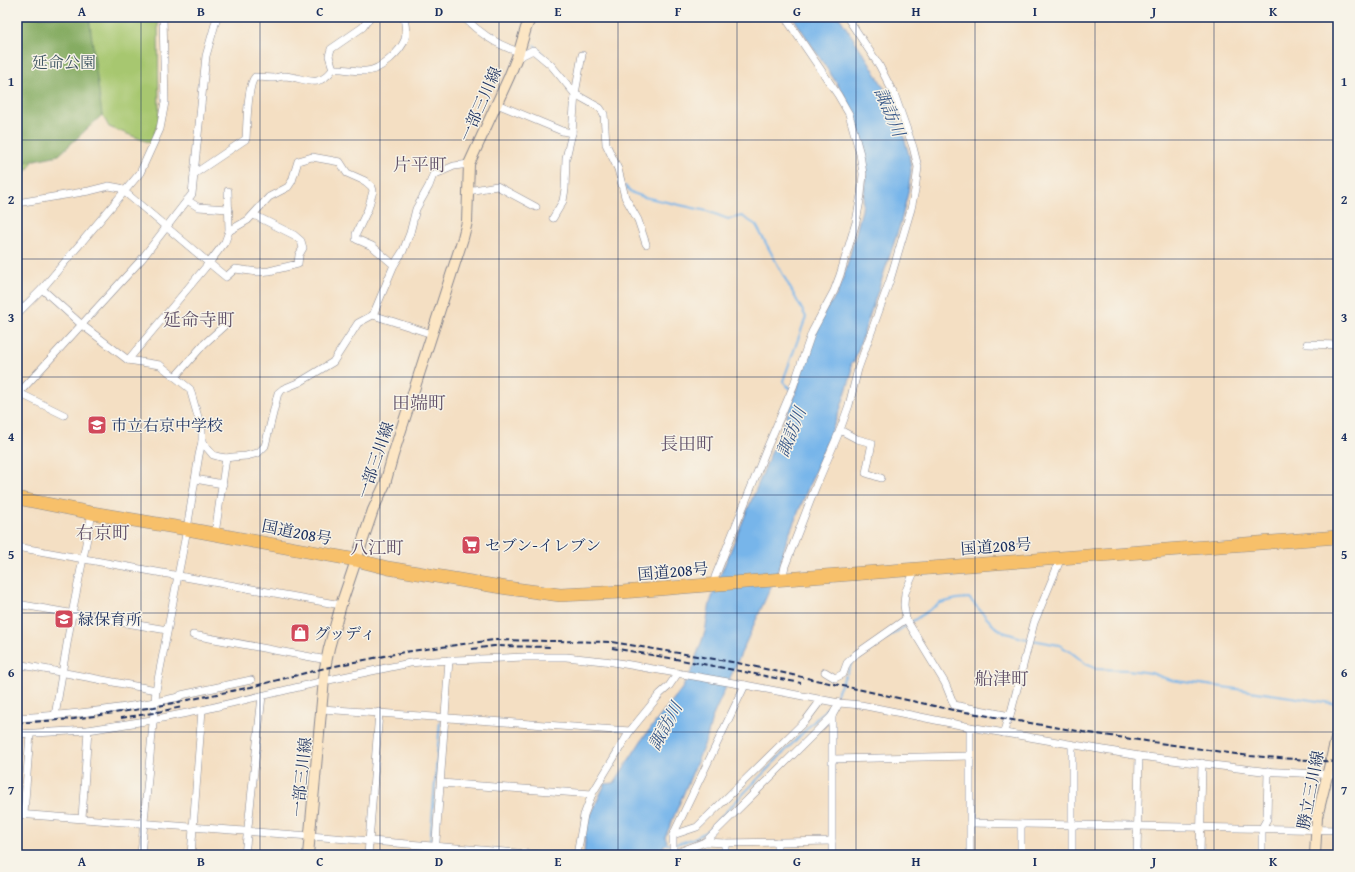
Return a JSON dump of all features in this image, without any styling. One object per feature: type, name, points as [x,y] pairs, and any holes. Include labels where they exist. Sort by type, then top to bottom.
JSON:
[{"type":"highway","name":"国道208号","points":[[17,498],[92,513],[356,560],[388,568],[507,588],[560,594],[622,592],[1338,537]]},
{"type":"main road","name":"一部三川線","points":[[308,855],[324,682],[332,631],[373,510],[385,484],[465,230],[467,222],[469,164],[518,55],[531,17]]},
{"type":"main road","name":"勝立三川線","points":[[1315,855],[1317,817],[1338,731]]},
{"type":"street","points":[[17,314],[42,289],[140,173],[160,128],[165,102],[164,17]]},
{"type":"street","points":[[17,402],[18,392],[141,260],[192,194],[206,56],[218,17]]},
{"type":"street","points":[[194,174],[246,139],[251,80],[255,77],[275,78],[283,76],[309,81],[319,81],[328,75],[332,69],[329,56],[331,49],[363,27],[370,17]]},
{"type":"street","points":[[332,69],[343,68],[366,71],[374,70],[384,63],[394,54],[405,38],[404,17]]},
{"type":"street","points":[[464,17],[485,36],[518,55],[533,50],[551,65],[575,94],[600,108],[604,114],[606,144],[616,164],[625,197],[638,220],[646,244]]},
{"type":"street","points":[[470,17],[484,31],[485,36]]},
{"type":"street","points":[[716,584],[718,570],[793,387],[812,332],[834,291],[840,275],[856,222],[861,195],[863,174],[860,154],[849,114],[838,95],[785,17]]},
{"type":"street","points":[[778,580],[785,566],[849,405],[858,369],[890,280],[911,209],[918,167],[913,147],[895,96],[879,65],[847,17]]},
{"type":"street","points":[[553,218],[563,201],[566,158],[572,133],[575,94],[582,55]]},
{"type":"street","points":[[497,104],[562,131],[572,133]]},
{"type":"street","points":[[229,231],[241,225],[254,215],[268,197],[288,187],[292,181],[298,161],[312,157],[340,162],[347,173],[365,181],[374,191],[368,209],[356,234],[356,238],[372,246],[394,265]]},
{"type":"street","points":[[202,442],[213,455],[226,458],[232,456],[258,454],[265,446],[278,393],[283,389],[300,382],[333,362],[358,324],[373,315],[394,265],[403,251],[410,233],[416,209],[429,186],[433,175],[454,166],[469,164]]},
{"type":"street","points":[[17,203],[89,191],[109,186],[120,188],[226,277],[235,269],[258,272],[298,264],[303,248],[301,241],[294,235],[254,215]]},
{"type":"street","points":[[468,191],[496,186],[536,207]]},
{"type":"street","points":[[128,360],[225,242],[229,231],[228,191]]},
{"type":"street","points":[[187,200],[198,207],[229,209]]},
{"type":"street","points":[[42,289],[82,325],[128,360],[160,365],[190,389],[202,431],[202,442],[187,529],[177,575],[154,702],[141,855]]},
{"type":"street","points":[[373,315],[432,334]]},
{"type":"street","points":[[175,377],[204,344],[225,325]]},
{"type":"street","points":[[1307,344],[1338,345]]},
{"type":"street","points":[[18,392],[64,415]]},
{"type":"street","points":[[840,430],[857,439],[872,443],[866,473],[881,478]]},
{"type":"street","points":[[215,534],[226,458]]},
{"type":"street","points":[[195,479],[223,484]]},
{"type":"street","points":[[55,716],[72,614],[92,513]]},
{"type":"street","points":[[17,547],[340,605]]},
{"type":"street","points":[[1004,734],[1034,623],[1061,558]]},
{"type":"street","points":[[915,570],[905,593],[904,605],[906,619],[945,683],[954,705],[1010,716]]},
{"type":"street","points":[[17,604],[167,630]]},
{"type":"street","points":[[825,672],[835,678],[842,674],[847,663],[856,654],[906,619]]},
{"type":"street","points":[[193,636],[327,660]]},
{"type":"street","points":[[17,734],[88,730],[152,720],[410,663],[524,657],[566,657],[613,662],[678,673],[821,700],[887,710],[1004,734],[1139,756],[1268,771],[1338,775]]},
{"type":"street","points":[[435,855],[449,660]]},
{"type":"street","points":[[17,664],[156,690]]},
{"type":"street","points":[[577,855],[584,814],[592,794],[630,732],[660,694],[669,686],[678,673]]},
{"type":"street","points":[[17,718],[95,712],[179,697],[181,695],[251,680]]},
{"type":"street","points":[[745,685],[673,835],[672,855],[705,842],[832,716],[839,703]]},
{"type":"street","points":[[245,855],[262,696]]},
{"type":"street","points":[[673,835],[697,827],[806,720],[821,700]]},
{"type":"street","points":[[322,709],[446,717],[630,732]]},
{"type":"street","points":[[191,855],[202,710]]},
{"type":"street","points":[[368,855],[379,712]]},
{"type":"street","points":[[832,716],[832,855]]},
{"type":"street","points":[[970,727],[970,855]]},
{"type":"street","points":[[82,818],[88,730]]},
{"type":"street","points":[[30,734],[21,814],[310,836],[492,853],[541,855]]},
{"type":"street","points":[[1072,745],[1072,855]]},
{"type":"street","points":[[833,759],[970,756]]},
{"type":"street","points":[[1138,855],[1139,756]]},
{"type":"street","points":[[1200,855],[1202,763]]},
{"type":"street","points":[[1262,855],[1262,828],[1267,819],[1268,771]]},
{"type":"street","points":[[441,783],[592,794]]},
{"type":"street","points":[[970,823],[1338,830]]},
{"type":"street","points":[[1021,824],[1021,855]]},
{"type":"street","points":[[705,842],[832,841]]},
{"type":"street","points":[[777,842],[777,855]]},
{"type":"street","points":[[725,843],[725,855]]},
{"type":"green space","name":"延命公園","points":[[17,17],[158,17],[159,120],[151,143],[109,127],[93,98],[39,152],[24,175],[17,176]]},
{"type":"green space","points":[[17,17],[89,17],[102,115],[59,155],[20,163],[17,162]]},
{"type":"water","name":"諏訪川","points":[[793,17],[839,17],[869,62],[889,97],[904,137],[909,155],[911,171],[908,193],[900,225],[854,362],[852,362],[851,365],[852,373],[840,410],[786,542],[778,571],[712,718],[707,738],[665,837],[667,841],[658,855],[584,855],[586,825],[605,784],[614,783],[643,738],[684,686],[695,665],[696,657],[705,632],[710,603],[796,393],[794,391],[797,390],[805,358],[810,355],[814,338],[825,311],[836,296],[846,270],[862,210],[866,175],[858,127],[847,99]]},
{"type":"waterway","points":[[534,45],[543,54]]},
{"type":"waterway","points":[[625,186],[630,192],[644,197],[707,211],[728,219],[742,216],[756,225],[806,317],[783,381],[790,389]]},
{"type":"waterway","points":[[857,658],[940,603],[969,598],[994,626],[1003,632],[1022,638],[1059,645],[1086,664],[1097,669],[1128,670],[1151,673],[1170,680],[1338,704]]},
{"type":"waterway","points":[[847,673],[853,661]]},
{"type":"waterway","points":[[834,700],[845,676]]},
{"type":"waterway","points":[[663,843],[680,843],[693,839],[708,830],[832,703]]},
{"type":"waterway","points":[[430,844],[440,721]]},
{"type":"waterway","points":[[429,855],[430,848]]},
{"type":"railway","points":[[17,723],[74,719],[154,707],[251,687],[325,668],[404,652],[494,640],[612,642],[738,663],[953,710],[1083,732],[1250,756],[1338,762]]},
{"type":"railway","points":[[472,649],[494,646],[552,647]]},
{"type":"railway","points":[[612,648],[801,683]]},
{"type":"railway","points":[[121,718],[182,707]]},
{"type":"place","name":"市立右京中学校","points":[[97,425]]},
{"type":"place","name":"セブン-イレブン","points":[[471,545]]},
{"type":"place","name":"緑保育所","points":[[64,619]]},
{"type":"place","name":"グッディ","points":[[300,633]]},
{"type":"district","name":"片平町","points":[[420,165]]},
{"type":"district","name":"延命寺町","points":[[199,320]]},
{"type":"district","name":"田端町","points":[[419,403]]},
{"type":"district","name":"長田町","points":[[687,444]]},
{"type":"district","name":"右京町","points":[[103,533]]},
{"type":"district","name":"八江町","points":[[377,548]]},
{"type":"district","name":"船津町","points":[[1002,679]]}]
